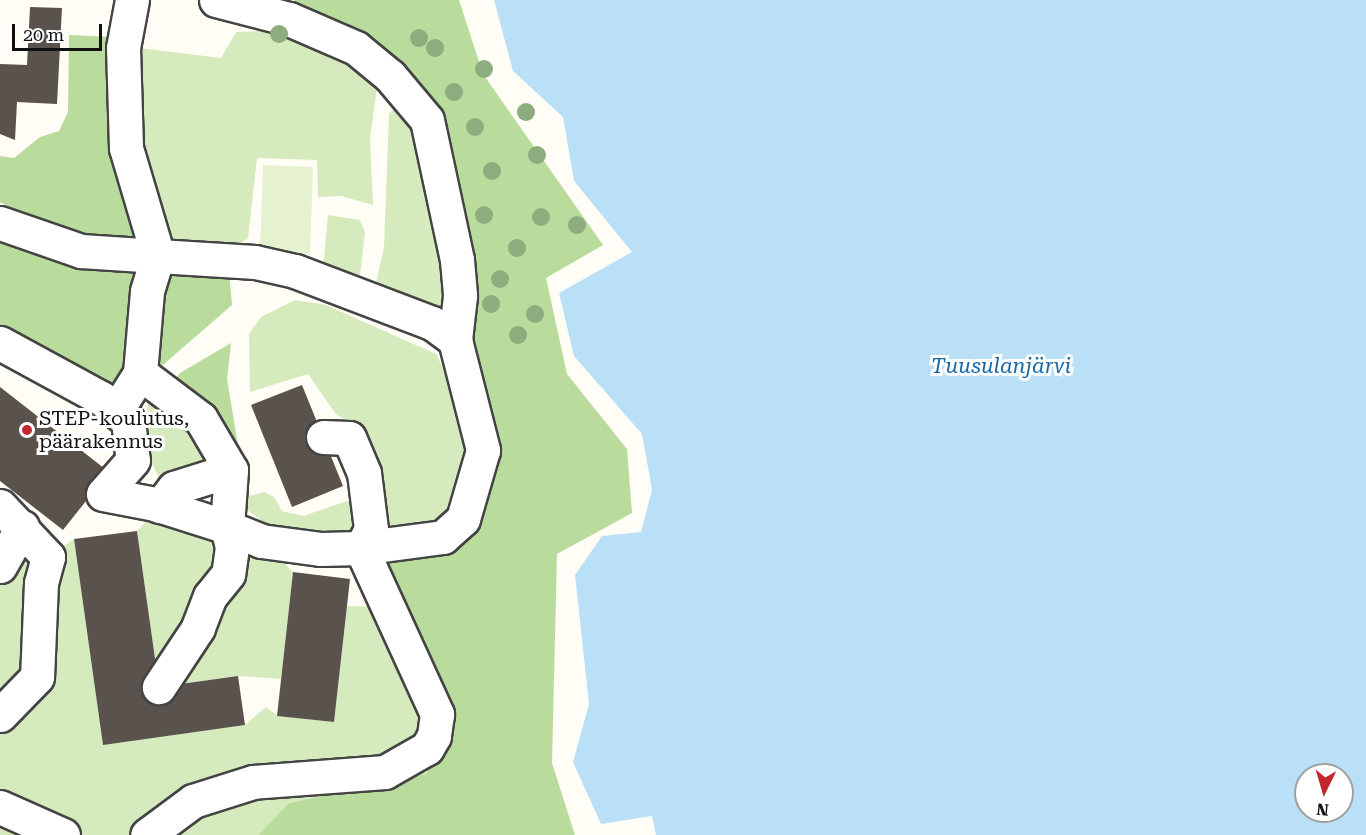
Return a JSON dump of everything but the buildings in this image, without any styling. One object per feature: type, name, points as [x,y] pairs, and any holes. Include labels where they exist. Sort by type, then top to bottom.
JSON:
[{"type":"lane","points":[[116,411],[140,373],[147,291],[158,256],[126,148],[123,48],[132,0]]},
{"type":"lane","points":[[0,343],[101,398],[128,422],[133,460],[104,494],[160,506],[272,542],[361,548],[442,537],[463,519],[483,450],[455,340],[460,296],[457,260],[427,120],[390,76],[356,48],[289,19],[216,0]]},
{"type":"lane","points":[[0,223],[81,251],[255,262],[295,272],[432,323],[455,340]]},
{"type":"lane","points":[[140,373],[201,419],[231,470],[227,528],[232,547],[228,574],[210,596],[198,628],[159,687]]},
{"type":"lane","points":[[323,436],[349,438],[364,473],[371,529],[361,548]]},
{"type":"lane","points":[[160,506],[174,488],[231,470]]},
{"type":"lane","points":[[0,566],[11,516]]},
{"type":"lane","points":[[0,715],[37,677],[41,644],[41,583],[48,557],[11,516]]},
{"type":"lane","points":[[147,835],[193,801],[253,782],[385,772],[427,748],[434,736],[437,714],[361,548]]},
{"type":"lane","points":[[0,807],[63,835]]},
{"type":"green space","points":[[294,0],[459,0],[483,74],[603,245],[546,278],[567,374],[627,449],[632,513],[557,554],[552,763],[575,835],[258,835],[289,803],[426,774],[456,711],[385,564],[465,541],[495,450],[470,339],[431,106],[299,11]]},
{"type":"green space","points":[[262,31],[327,48],[377,87],[370,139],[373,205],[341,196],[318,197],[317,160],[257,158],[248,238],[238,245],[202,247],[163,236],[139,130],[140,48],[221,58],[236,32]]},
{"type":"green space","points":[[69,35],[113,37],[115,170],[138,239],[88,237],[25,216],[0,202],[0,156],[14,158],[40,137],[59,131],[68,112]]},
{"type":"green space","points":[[397,105],[416,128],[441,231],[442,319],[379,293],[376,283],[384,248],[389,114]]},
{"type":"green space","points":[[263,165],[313,167],[310,254],[260,252]]},
{"type":"green space","points":[[328,215],[360,220],[365,232],[359,284],[323,269]]},
{"type":"green space","points":[[0,236],[147,267],[121,386],[87,376],[0,329]]},
{"type":"green space","points":[[229,272],[232,305],[156,371],[162,280],[174,274]]},
{"type":"green space","points":[[295,300],[326,305],[436,354],[446,374],[466,446],[440,529],[386,539],[356,428],[335,413],[308,374],[250,392],[249,334],[261,317]]},
{"type":"green space","points":[[231,343],[227,379],[238,445],[230,446],[207,403],[171,385],[180,373]]},
{"type":"green space","points":[[149,403],[173,413],[218,460],[162,484],[145,449],[143,427]]},
{"type":"green space","points":[[264,492],[274,497],[282,511],[303,516],[356,498],[359,526],[348,535],[306,534],[266,524],[246,509],[249,496]]},
{"type":"green space","points":[[160,506],[261,541],[293,572],[281,679],[238,676],[159,687],[137,531]]},
{"type":"green space","points":[[0,524],[48,557],[74,539],[103,744],[245,725],[266,707],[278,716],[334,722],[347,606],[386,607],[424,682],[426,774],[289,803],[258,835],[0,835]]},
{"type":"water","name":"Tuusulanjärvi","points":[[494,0],[1366,0],[1366,835],[656,835],[652,816],[601,824],[573,762],[589,704],[575,575],[602,536],[641,532],[652,490],[642,434],[574,356],[559,293],[632,252],[574,181],[563,117],[513,71]]},
{"type":"place","name":"STEP-koulutus, päärakennus","points":[[27,430]]}]
